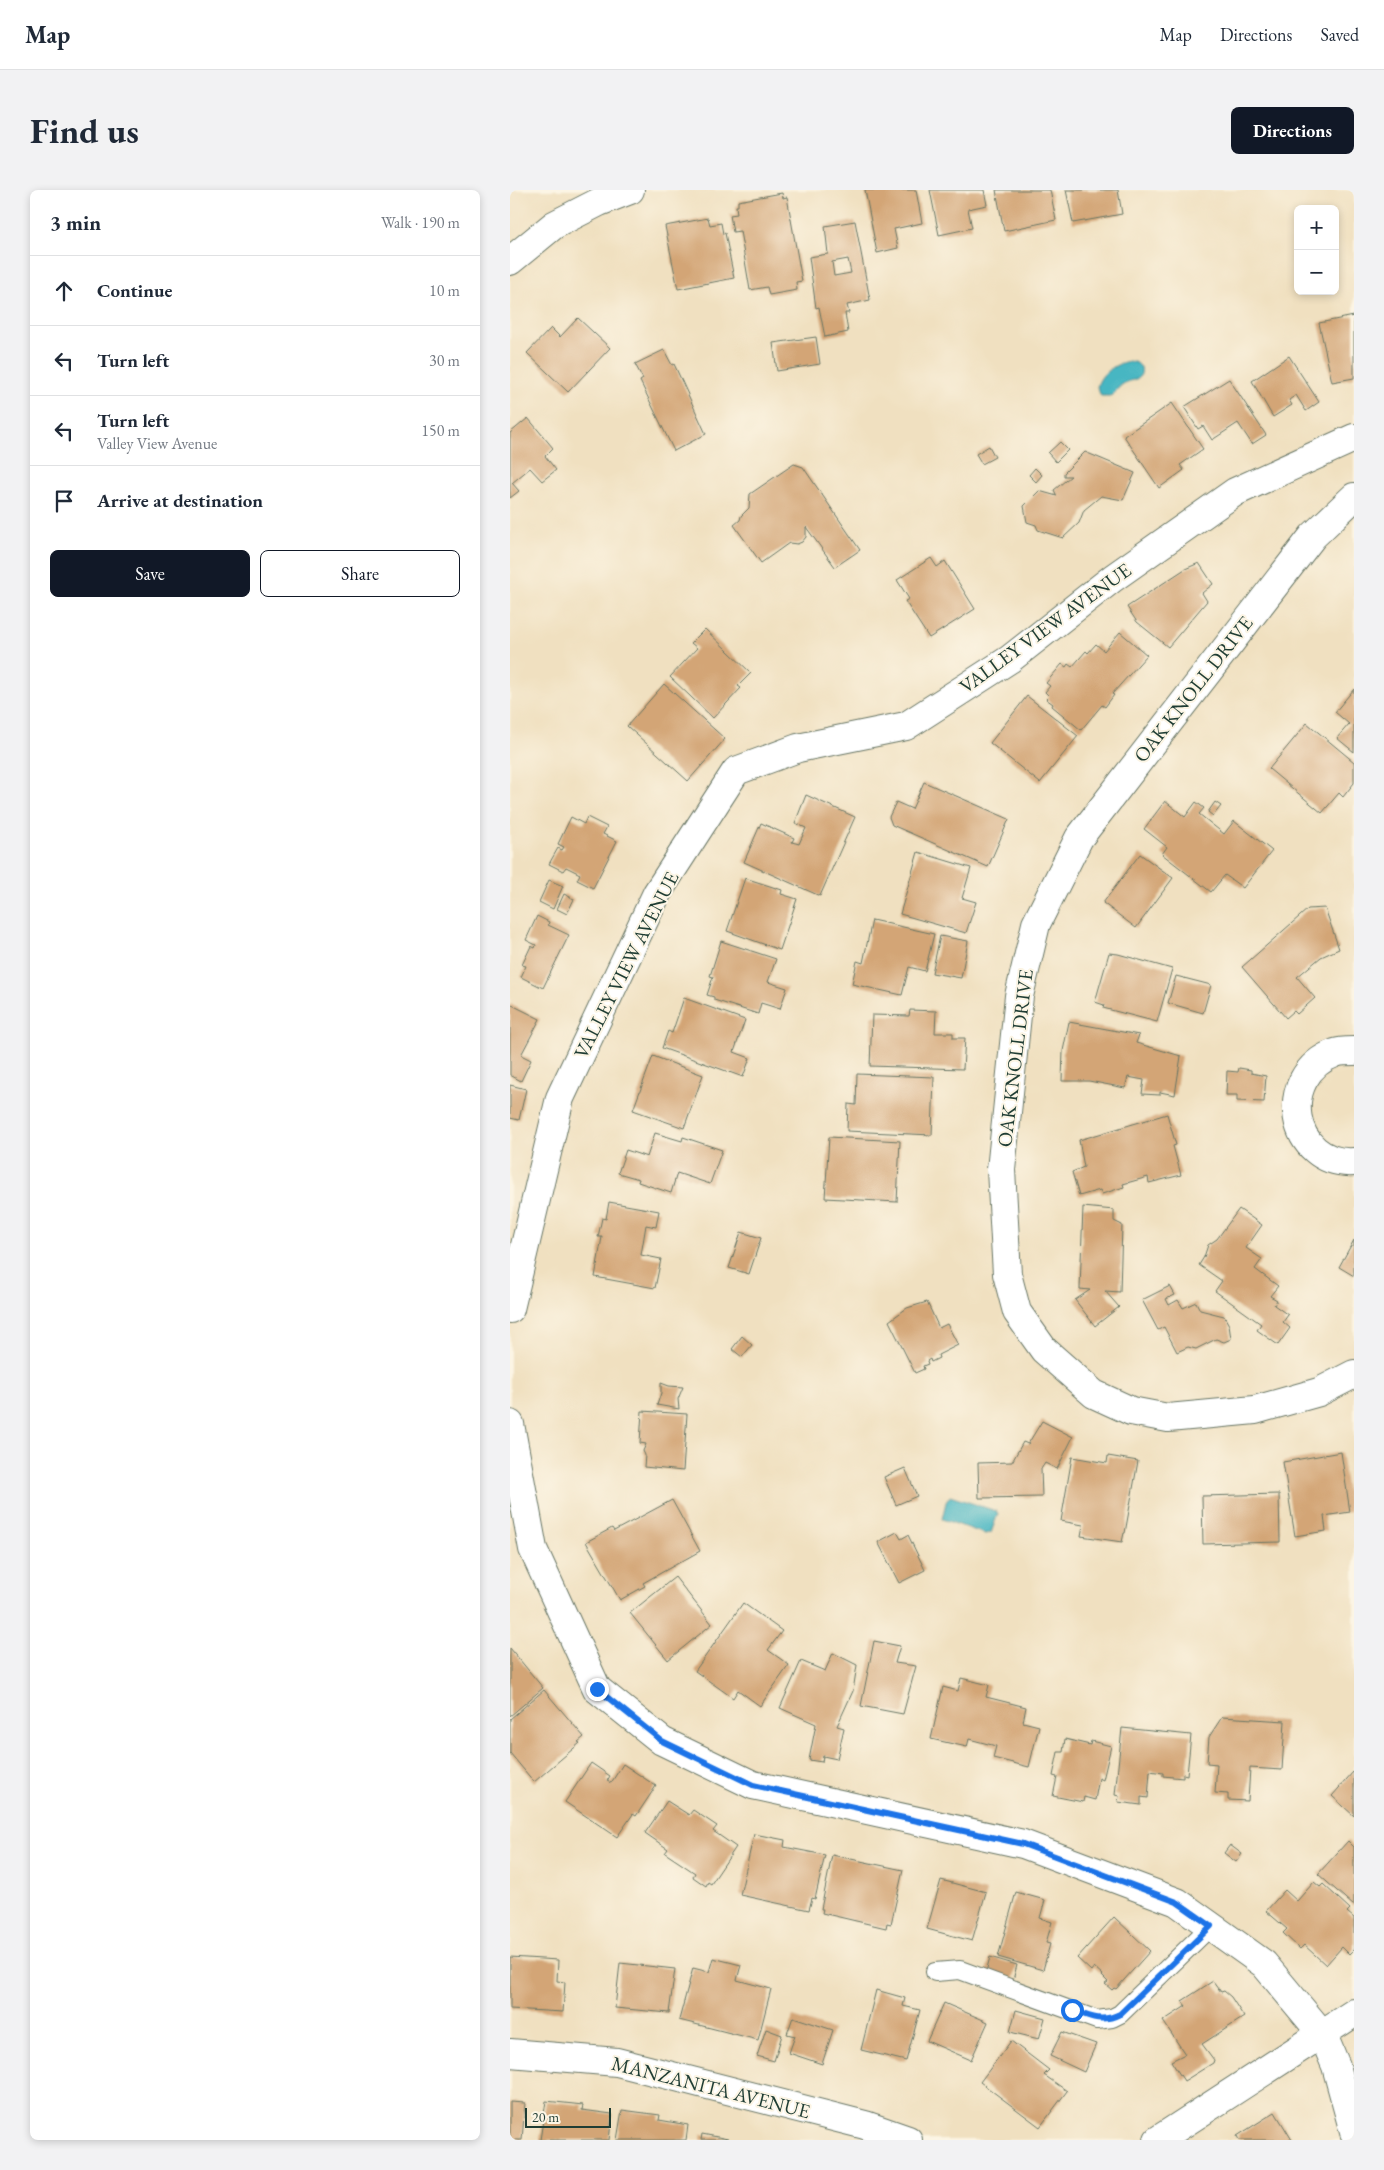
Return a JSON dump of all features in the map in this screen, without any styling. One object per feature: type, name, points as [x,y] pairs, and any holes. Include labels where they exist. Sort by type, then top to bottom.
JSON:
[{"type":"street","points":[[510,261],[554,225],[599,202],[630,190]]},
{"type":"street","name":"VALLEY VIEW AVENUE","points":[[510,1309],[560,1098],[657,893],[736,771],[798,748],[906,726],[1010,659],[1113,578],[1235,492],[1354,438]]},
{"type":"street","name":"OAK KNOLL DRIVE","points":[[1354,497],[1314,536],[1144,751],[1079,838],[1036,924],[1019,996],[1002,1170],[1007,1274],[1017,1312],[1044,1350],[1094,1394],[1131,1411],[1168,1418],[1255,1410],[1319,1392],[1354,1374]]},
{"type":"street","points":[[1354,1051],[1336,1052],[1314,1064],[1299,1085],[1295,1110],[1303,1135],[1320,1153],[1343,1162],[1354,1162]]},
{"type":"street","points":[[510,1424],[533,1548],[597,1689],[662,1741],[753,1785],[1023,1844],[1177,1902],[1264,1964],[1323,2035],[1336,2066],[1354,2132]]},
{"type":"street","points":[[1158,2140],[1323,2035],[1354,2013]]},
{"type":"street","name":"MANZANITA AVENUE","points":[[510,2053],[617,2062],[865,2125],[908,2140]]},
{"type":"lane","points":[[935,1972],[960,1970],[1097,2020],[1112,2018],[1120,2014],[1211,1926]]},
{"type":"water","points":[[1129,361],[1137,363],[1141,367],[1141,375],[1123,384],[1111,396],[1101,396],[1097,387],[1101,377],[1119,364]]},
{"type":"water","points":[[950,1496],[996,1511],[998,1513],[991,1533],[985,1534],[942,1519],[946,1502]]},
{"type":"building","points":[[865,190],[916,190],[922,223],[894,229],[898,248],[877,253]]},
{"type":"building","points":[[930,190],[984,190],[987,205],[968,209],[972,228],[939,235]]},
{"type":"building","points":[[996,190],[1050,190],[1056,220],[1004,231]]},
{"type":"building","points":[[1066,190],[1118,190],[1122,214],[1073,223]]},
{"type":"building","points":[[782,193],[783,198],[787,197],[802,281],[796,282],[797,290],[769,295],[767,287],[750,290],[740,231],[733,232],[730,215],[737,214],[736,206],[738,206],[738,201]]},
{"type":"building","points":[[708,218],[710,225],[721,223],[723,234],[725,233],[734,278],[678,289],[665,226]]},
{"type":"building","points":[[855,221],[870,300],[847,305],[849,313],[845,313],[848,332],[825,337],[819,307],[816,308],[809,257],[828,254],[825,226]],"holes":[[[848,259],[851,273],[834,276],[832,262]]]},
{"type":"building","points":[[1354,316],[1354,378],[1332,382],[1319,323]]},
{"type":"building","points":[[578,318],[610,348],[568,392],[527,353],[551,328],[560,337]]},
{"type":"building","points":[[816,337],[820,364],[777,371],[773,343]]},
{"type":"building","points":[[664,350],[672,365],[674,364],[706,434],[674,451],[640,381],[643,379],[635,364]]},
{"type":"building","points":[[1289,356],[1319,402],[1306,411],[1296,395],[1289,400],[1292,405],[1273,417],[1252,381]]},
{"type":"building","points":[[1229,379],[1266,435],[1252,444],[1238,423],[1212,440],[1203,426],[1198,429],[1184,407]]},
{"type":"building","points":[[1172,403],[1203,449],[1180,465],[1184,470],[1159,488],[1124,436]]},
{"type":"building","points":[[528,418],[553,448],[545,456],[556,470],[542,481],[530,468],[512,483],[519,491],[510,498],[510,433]]},
{"type":"building","points":[[1060,442],[1068,450],[1056,462],[1048,453]]},
{"type":"building","points":[[989,446],[995,457],[982,464],[976,454]]},
{"type":"building","points":[[1085,452],[1135,473],[1123,500],[1101,496],[1084,510],[1079,523],[1063,538],[1038,530],[1036,525],[1027,522],[1024,506],[1039,491],[1057,496],[1054,490],[1071,476],[1064,476],[1064,473]]},
{"type":"building","points":[[794,464],[803,467],[860,550],[835,567],[806,527],[806,537],[802,542],[797,544],[789,543],[761,563],[734,525],[749,508],[750,494]]},
{"type":"building","points":[[1035,468],[1042,475],[1036,482],[1029,475]]},
{"type":"building","points":[[931,558],[937,567],[945,561],[975,609],[929,638],[905,601],[909,599],[897,580]]},
{"type":"building","points":[[1199,563],[1213,584],[1202,593],[1207,601],[1168,647],[1137,622],[1127,607],[1185,569]]},
{"type":"building","points":[[705,629],[751,673],[738,686],[741,688],[713,718],[670,677],[697,648],[691,643]]},
{"type":"building","points":[[1120,632],[1147,655],[1112,694],[1114,695],[1105,707],[1102,705],[1081,730],[1046,699],[1049,696],[1045,692],[1050,686],[1046,683],[1062,664],[1066,667],[1068,664],[1072,667],[1086,651],[1088,653],[1096,644],[1104,651]]},
{"type":"building","points":[[664,684],[725,739],[688,781],[627,726]]},
{"type":"building","points":[[1354,689],[1354,752],[1337,738],[1349,724],[1335,712]]},
{"type":"building","points":[[1027,696],[1078,736],[1040,783],[990,743]]},
{"type":"building","points":[[1307,723],[1354,762],[1354,783],[1343,797],[1339,793],[1322,813],[1269,769]]},
{"type":"building","points":[[924,782],[1009,819],[988,867],[892,825],[889,817],[896,802],[912,809]]},
{"type":"building","points":[[806,795],[855,817],[820,896],[744,862],[761,823],[794,838],[792,842],[799,844],[806,828],[795,823]]},
{"type":"building","points":[[1165,801],[1185,817],[1196,802],[1204,808],[1199,814],[1224,834],[1234,821],[1272,851],[1243,888],[1225,875],[1211,892],[1162,854],[1167,847],[1144,829]]},
{"type":"building","points":[[1215,802],[1221,806],[1213,816],[1208,812]]},
{"type":"building","points":[[571,817],[584,824],[587,817],[607,827],[603,834],[617,841],[593,888],[577,880],[580,874],[566,867],[563,871],[549,864],[558,848],[562,850],[564,847],[558,844]]},
{"type":"building","points":[[918,852],[971,868],[962,898],[976,902],[966,933],[900,914]]},
{"type":"building","points":[[1140,854],[1173,878],[1136,928],[1103,903]]},
{"type":"building","points":[[745,878],[782,890],[781,894],[797,899],[780,950],[727,931]]},
{"type":"building","points":[[549,880],[563,886],[553,909],[539,902]]},
{"type":"building","points":[[564,894],[574,899],[567,914],[557,909]]},
{"type":"building","points":[[1325,908],[1339,949],[1321,957],[1297,977],[1315,998],[1297,1014],[1294,1011],[1286,1018],[1242,967],[1308,909]]},
{"type":"building","points":[[537,916],[549,922],[548,925],[569,935],[543,988],[521,977],[526,966],[522,965],[531,946],[535,948],[536,945],[526,940]]},
{"type":"building","points":[[872,920],[934,934],[925,971],[909,967],[902,995],[852,984],[857,961],[863,963]]},
{"type":"building","points":[[940,936],[968,941],[961,978],[932,973]]},
{"type":"building","points":[[721,941],[776,959],[768,982],[787,988],[780,1009],[761,1003],[758,1014],[714,1000],[714,997],[707,995],[713,977],[710,976]]},
{"type":"building","points":[[1109,953],[1172,969],[1157,1022],[1103,1008],[1104,1005],[1095,1002]]},
{"type":"building","points":[[1176,976],[1211,985],[1203,1013],[1168,1003]]},
{"type":"building","points":[[684,998],[745,1020],[734,1052],[750,1058],[743,1077],[662,1048],[668,1031],[672,1033]]},
{"type":"building","points":[[510,1004],[540,1019],[521,1055],[531,1060],[521,1081],[510,1075]]},
{"type":"building","points":[[910,1010],[936,1011],[935,1033],[953,1033],[953,1038],[965,1038],[963,1069],[870,1066],[872,1015],[909,1016]]},
{"type":"building","points":[[1069,1022],[1139,1035],[1136,1043],[1181,1056],[1175,1095],[1160,1092],[1160,1095],[1142,1094],[1144,1080],[1128,1077],[1125,1088],[1089,1081],[1062,1081],[1063,1051]]},
{"type":"building","points":[[653,1056],[703,1075],[684,1128],[633,1110]]},
{"type":"building","points":[[1239,1068],[1266,1076],[1264,1102],[1237,1101],[1237,1095],[1226,1095],[1227,1071],[1238,1072]]},
{"type":"building","points":[[857,1074],[934,1077],[932,1135],[847,1131],[848,1104],[856,1105]]},
{"type":"building","points":[[510,1085],[526,1089],[519,1120],[510,1118]]},
{"type":"building","points":[[1167,1114],[1176,1145],[1173,1146],[1181,1175],[1149,1183],[1148,1177],[1123,1184],[1124,1187],[1102,1194],[1100,1190],[1079,1196],[1072,1172],[1084,1167],[1079,1140]]},
{"type":"building","points":[[655,1133],[682,1141],[683,1137],[722,1150],[710,1184],[677,1173],[671,1193],[638,1182],[639,1179],[618,1173],[626,1150],[647,1157]]},
{"type":"building","points":[[829,1137],[900,1141],[897,1202],[825,1198]]},
{"type":"building","points":[[609,1202],[659,1211],[656,1227],[646,1225],[641,1255],[661,1259],[655,1288],[595,1277],[602,1237],[598,1237],[602,1218],[606,1219]]},
{"type":"building","points":[[1083,1207],[1114,1210],[1114,1221],[1122,1225],[1120,1292],[1105,1291],[1119,1307],[1095,1326],[1075,1300],[1090,1290],[1080,1289]]},
{"type":"building","points":[[1239,1209],[1262,1225],[1246,1248],[1262,1259],[1255,1269],[1278,1286],[1270,1296],[1277,1300],[1274,1305],[1288,1315],[1283,1322],[1290,1328],[1278,1345],[1257,1330],[1261,1324],[1215,1291],[1222,1281],[1199,1265],[1208,1245],[1217,1239]]},
{"type":"building","points":[[741,1232],[761,1238],[749,1274],[729,1268]]},
{"type":"building","points":[[1354,1240],[1354,1276],[1339,1267]]},
{"type":"building","points":[[1170,1286],[1175,1295],[1166,1299],[1169,1305],[1178,1300],[1183,1308],[1196,1302],[1200,1310],[1224,1316],[1229,1325],[1231,1339],[1224,1342],[1216,1339],[1196,1349],[1188,1347],[1177,1352],[1164,1327],[1158,1330],[1142,1300]]},
{"type":"building","points":[[927,1302],[939,1328],[947,1324],[958,1345],[938,1355],[939,1358],[931,1362],[930,1359],[927,1361],[928,1364],[923,1366],[924,1369],[915,1373],[889,1321],[907,1308]]},
{"type":"building","points":[[742,1336],[752,1345],[742,1357],[732,1349]]},
{"type":"building","points":[[661,1383],[669,1386],[683,1387],[678,1399],[679,1409],[657,1405],[661,1393]]},
{"type":"building","points":[[642,1411],[687,1414],[683,1471],[644,1467],[645,1455],[643,1451],[646,1444],[640,1443]]},
{"type":"building","points":[[1042,1421],[1073,1437],[1057,1469],[1045,1463],[1041,1469],[1042,1497],[979,1498],[978,1463],[1012,1462],[1023,1442],[1028,1444]]},
{"type":"building","points":[[1341,1452],[1350,1512],[1324,1516],[1326,1531],[1295,1536],[1283,1462]]},
{"type":"building","points":[[1108,1456],[1138,1461],[1122,1542],[1081,1536],[1083,1525],[1061,1521],[1072,1457],[1107,1463]]},
{"type":"building","points":[[905,1468],[917,1496],[896,1505],[884,1477]]},
{"type":"building","points":[[1279,1494],[1280,1542],[1203,1544],[1202,1496]]},
{"type":"building","points":[[672,1500],[700,1551],[643,1583],[645,1586],[620,1600],[586,1542],[612,1528],[614,1531]]},
{"type":"building","points":[[897,1532],[901,1539],[908,1535],[925,1570],[899,1583],[878,1542]]},
{"type":"building","points":[[675,1577],[712,1624],[668,1660],[630,1613]]},
{"type":"building","points":[[743,1603],[782,1631],[768,1650],[789,1665],[760,1706],[738,1690],[733,1698],[695,1671]]},
{"type":"building","points":[[874,1641],[900,1646],[895,1663],[916,1666],[903,1714],[861,1706]]},
{"type":"building","points":[[510,1648],[543,1688],[510,1716]]},
{"type":"building","points":[[833,1653],[857,1665],[853,1691],[837,1726],[844,1728],[837,1759],[823,1756],[822,1762],[809,1760],[816,1724],[780,1708],[801,1661],[825,1671]]},
{"type":"building","points":[[961,1678],[989,1685],[986,1697],[1026,1707],[1023,1722],[1039,1726],[1029,1767],[993,1758],[996,1746],[969,1739],[967,1747],[931,1739],[943,1687],[958,1691]]},
{"type":"building","points":[[544,1690],[584,1737],[578,1742],[580,1743],[534,1782],[510,1753],[510,1719]]},
{"type":"building","points":[[1222,1717],[1285,1721],[1282,1770],[1250,1768],[1248,1801],[1228,1800],[1228,1794],[1215,1793],[1217,1764],[1207,1763],[1209,1737]]},
{"type":"building","points":[[1122,1728],[1191,1735],[1187,1775],[1183,1774],[1183,1778],[1163,1776],[1163,1773],[1150,1771],[1148,1798],[1141,1797],[1141,1805],[1118,1802],[1119,1796],[1115,1795]]},
{"type":"building","points":[[1065,1739],[1090,1745],[1091,1741],[1111,1746],[1103,1780],[1099,1778],[1095,1800],[1084,1797],[1083,1802],[1053,1796],[1057,1777],[1053,1776],[1058,1752],[1063,1752]]},
{"type":"building","points":[[591,1763],[610,1776],[607,1781],[611,1783],[623,1764],[656,1786],[636,1816],[633,1814],[617,1837],[565,1802]]},
{"type":"building","points":[[1354,1773],[1354,1816],[1332,1796]]},
{"type":"building","points":[[667,1801],[689,1815],[693,1810],[717,1826],[713,1831],[736,1847],[711,1884],[708,1882],[706,1886],[693,1877],[695,1873],[665,1853],[668,1849],[645,1833]]},
{"type":"building","points":[[754,1834],[785,1840],[784,1847],[825,1855],[815,1899],[812,1898],[809,1910],[740,1895]]},
{"type":"building","points":[[1348,1841],[1354,1847],[1354,1906],[1318,1874]]},
{"type":"building","points":[[1230,1845],[1242,1854],[1236,1862],[1224,1853]]},
{"type":"building","points":[[832,1855],[903,1870],[891,1924],[887,1923],[886,1928],[822,1913],[823,1909],[821,1909]]},
{"type":"building","points":[[941,1880],[986,1892],[972,1941],[927,1929]]},
{"type":"building","points":[[1314,1882],[1320,1887],[1323,1884],[1350,1909],[1347,1912],[1354,1918],[1354,1949],[1349,1954],[1342,1947],[1326,1965],[1304,1945],[1300,1949],[1283,1933],[1287,1929],[1266,1911],[1285,1890],[1297,1901]]},
{"type":"building","points":[[1016,1892],[1045,1900],[1040,1918],[1052,1922],[1046,1943],[1050,1944],[1043,1970],[998,1957]]},
{"type":"building","points":[[1114,1917],[1150,1951],[1116,1989],[1112,1990],[1105,1984],[1108,1982],[1103,1975],[1094,1967],[1091,1971],[1077,1958]]},
{"type":"building","points":[[510,1957],[558,1960],[557,1981],[565,1982],[563,2012],[510,2009]]},
{"type":"building","points":[[990,1957],[1017,1965],[1013,1980],[986,1972]]},
{"type":"building","points":[[713,1958],[741,1965],[737,1980],[771,1989],[758,2040],[679,2020],[693,1968],[709,1972]]},
{"type":"building","points":[[620,1963],[675,1969],[669,2013],[615,2008]]},
{"type":"building","points":[[1213,1981],[1221,1992],[1224,1991],[1231,1997],[1244,2017],[1202,2044],[1214,2060],[1213,2063],[1184,2081],[1171,2061],[1185,2054],[1163,2021],[1186,2006],[1182,2001]]},
{"type":"building","points":[[876,1990],[905,1998],[903,2006],[920,2010],[906,2061],[861,2050]]},
{"type":"building","points":[[944,2003],[988,2022],[971,2060],[927,2041]]},
{"type":"building","points":[[1016,2010],[1045,2018],[1039,2039],[1010,2032]]},
{"type":"building","points":[[793,2017],[833,2030],[822,2064],[789,2053],[795,2036],[787,2034]]},
{"type":"building","points":[[766,2029],[782,2035],[774,2061],[757,2056]]},
{"type":"building","points":[[1062,2032],[1096,2044],[1084,2072],[1050,2056]]},
{"type":"building","points":[[1011,2041],[1049,2070],[1044,2075],[1067,2091],[1040,2127],[980,2082]]},
{"type":"building","points":[[546,2101],[583,2105],[582,2110],[612,2114],[609,2140],[540,2140]]},
{"type":"building","points":[[510,2102],[525,2103],[522,2140],[510,2140]]},
{"type":"building","points":[[622,2110],[660,2115],[659,2120],[688,2125],[686,2140],[617,2140]]},
{"type":"building","points":[[1275,2112],[1292,2140],[1239,2140],[1237,2136]]},
{"type":"building","points":[[702,2134],[728,2139],[728,2140],[701,2140]]},
{"type":"route","points":[[597,1689],[662,1741],[753,1785],[850,1808],[1023,1844],[1177,1902],[1211,1926],[1120,2014],[1112,2018],[1097,2020],[1072,2010]]}]
